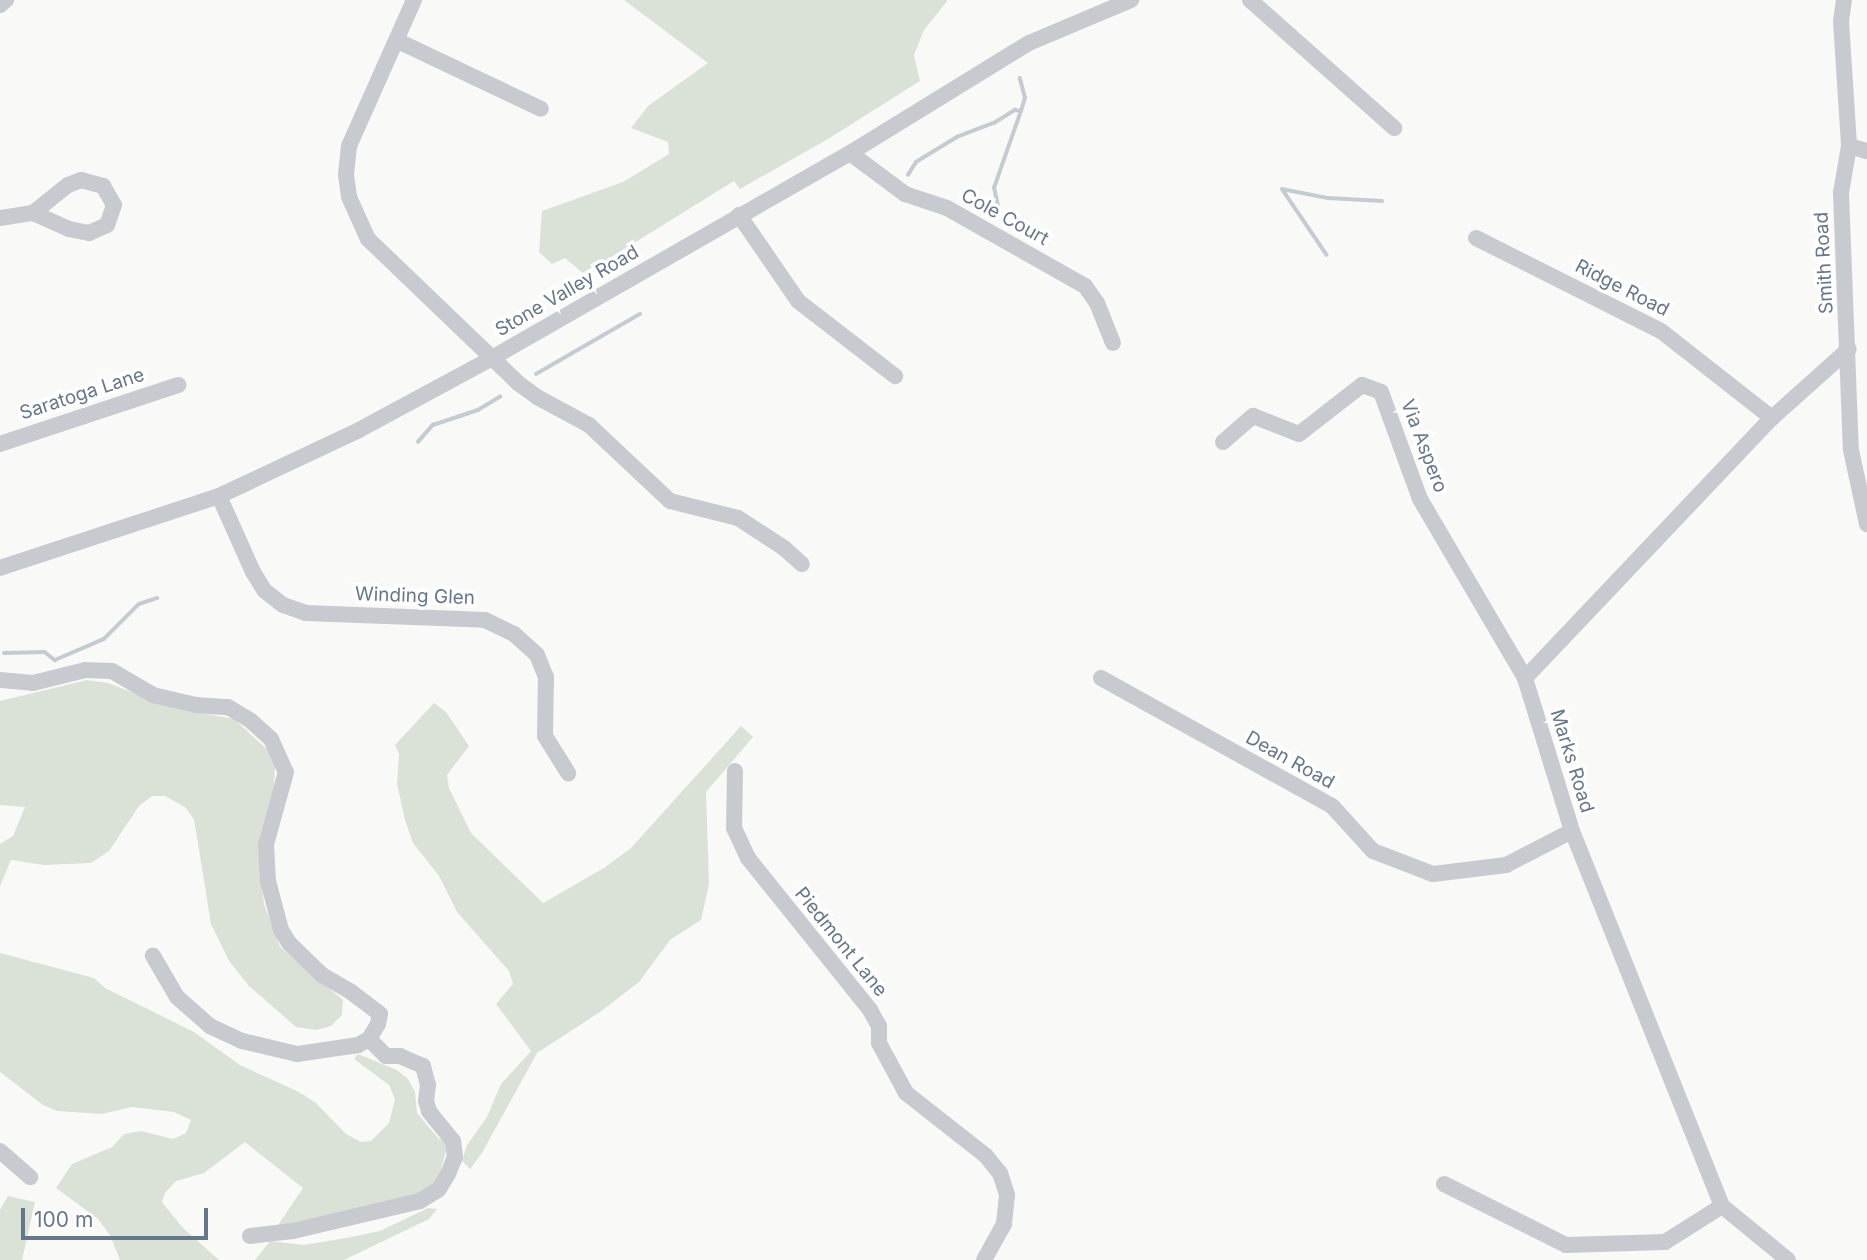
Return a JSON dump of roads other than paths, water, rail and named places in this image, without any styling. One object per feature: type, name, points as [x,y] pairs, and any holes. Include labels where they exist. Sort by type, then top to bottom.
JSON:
[{"type":"street","points":[[0,5],[6,0]]},
{"type":"street","points":[[414,0],[349,146],[346,175],[349,197],[357,219],[376,248],[537,397],[589,425],[670,501],[738,518],[784,548],[802,564]]},
{"type":"street","name":"Stone Valley Road","points":[[0,568],[219,496],[359,429],[492,358],[850,153],[1029,43],[1131,0]]},
{"type":"street","points":[[1250,0],[1394,128]]},
{"type":"street","name":"Smith Road","points":[[1844,0],[1841,21],[1849,146],[1842,193],[1851,450],[1867,524]]},
{"type":"street","points":[[398,41],[541,109]]},
{"type":"street","points":[[1849,146],[1867,151]]},
{"type":"street","name":"Cole Court","points":[[850,153],[905,194],[947,208],[1085,286],[1097,303],[1113,343]]},
{"type":"street","points":[[0,218],[33,213],[68,185],[81,180],[103,186],[114,205],[107,225],[89,233],[69,229],[33,213]]},
{"type":"street","points":[[738,215],[799,301],[895,376]]},
{"type":"street","name":"Ridge Road","points":[[1476,238],[1661,331],[1772,418]]},
{"type":"street","points":[[1525,678],[1772,418],[1849,349]]},
{"type":"street","name":"Saratoga Lane","points":[[0,444],[178,385]]},
{"type":"street","name":"Via Aspero","points":[[1223,442],[1253,415],[1300,434],[1362,386],[1381,392],[1420,499],[1525,678]]},
{"type":"street","name":"Winding Glen","points":[[219,496],[253,572],[265,591],[283,605],[306,613],[485,620],[514,634],[537,655],[546,677],[545,736],[568,774]]},
{"type":"street","points":[[1,677],[33,683],[85,670],[111,671],[166,699],[228,707],[240,713],[271,739],[286,772],[266,844],[268,881],[276,914],[289,943],[307,962],[380,1014],[379,1024],[369,1039],[358,1045],[298,1054],[242,1041],[210,1026],[177,997],[153,956]]},
{"type":"street","name":"Dean Road","points":[[1101,678],[1332,806],[1373,851],[1433,874],[1507,865],[1572,831]]},
{"type":"street","name":"Marks Road","points":[[1525,678],[1572,831],[1722,1206],[1788,1260]]},
{"type":"street","name":"Piedmont Lane","points":[[735,771],[734,828],[748,858],[870,1010],[879,1026],[879,1043],[906,1094],[971,1143],[1000,1173],[1007,1195],[1004,1224],[984,1260]]},
{"type":"street","points":[[250,1236],[293,1231],[420,1201],[439,1189],[455,1157],[453,1141],[429,1111],[426,1101],[428,1085],[423,1066],[400,1056],[386,1056],[369,1039]]},
{"type":"street","points":[[0,1151],[30,1177]]},
{"type":"street","points":[[1444,1184],[1566,1245],[1665,1242],[1722,1206]]},
{"type":"waterway","points":[[908,175],[916,162],[957,137],[994,123],[1015,110],[1021,111],[1025,98],[1020,79]]},
{"type":"waterway","points":[[999,211],[994,188],[1021,111]]},
{"type":"waterway","points":[[1282,189],[1328,198],[1382,201]]},
{"type":"waterway","points":[[1283,190],[1327,255]]},
{"type":"waterway","points":[[536,374],[640,314]]},
{"type":"waterway","points":[[418,442],[433,425],[478,410],[500,397]]},
{"type":"waterway","points":[[4,653],[45,652],[55,660],[104,639],[139,604],[157,598]]}]
